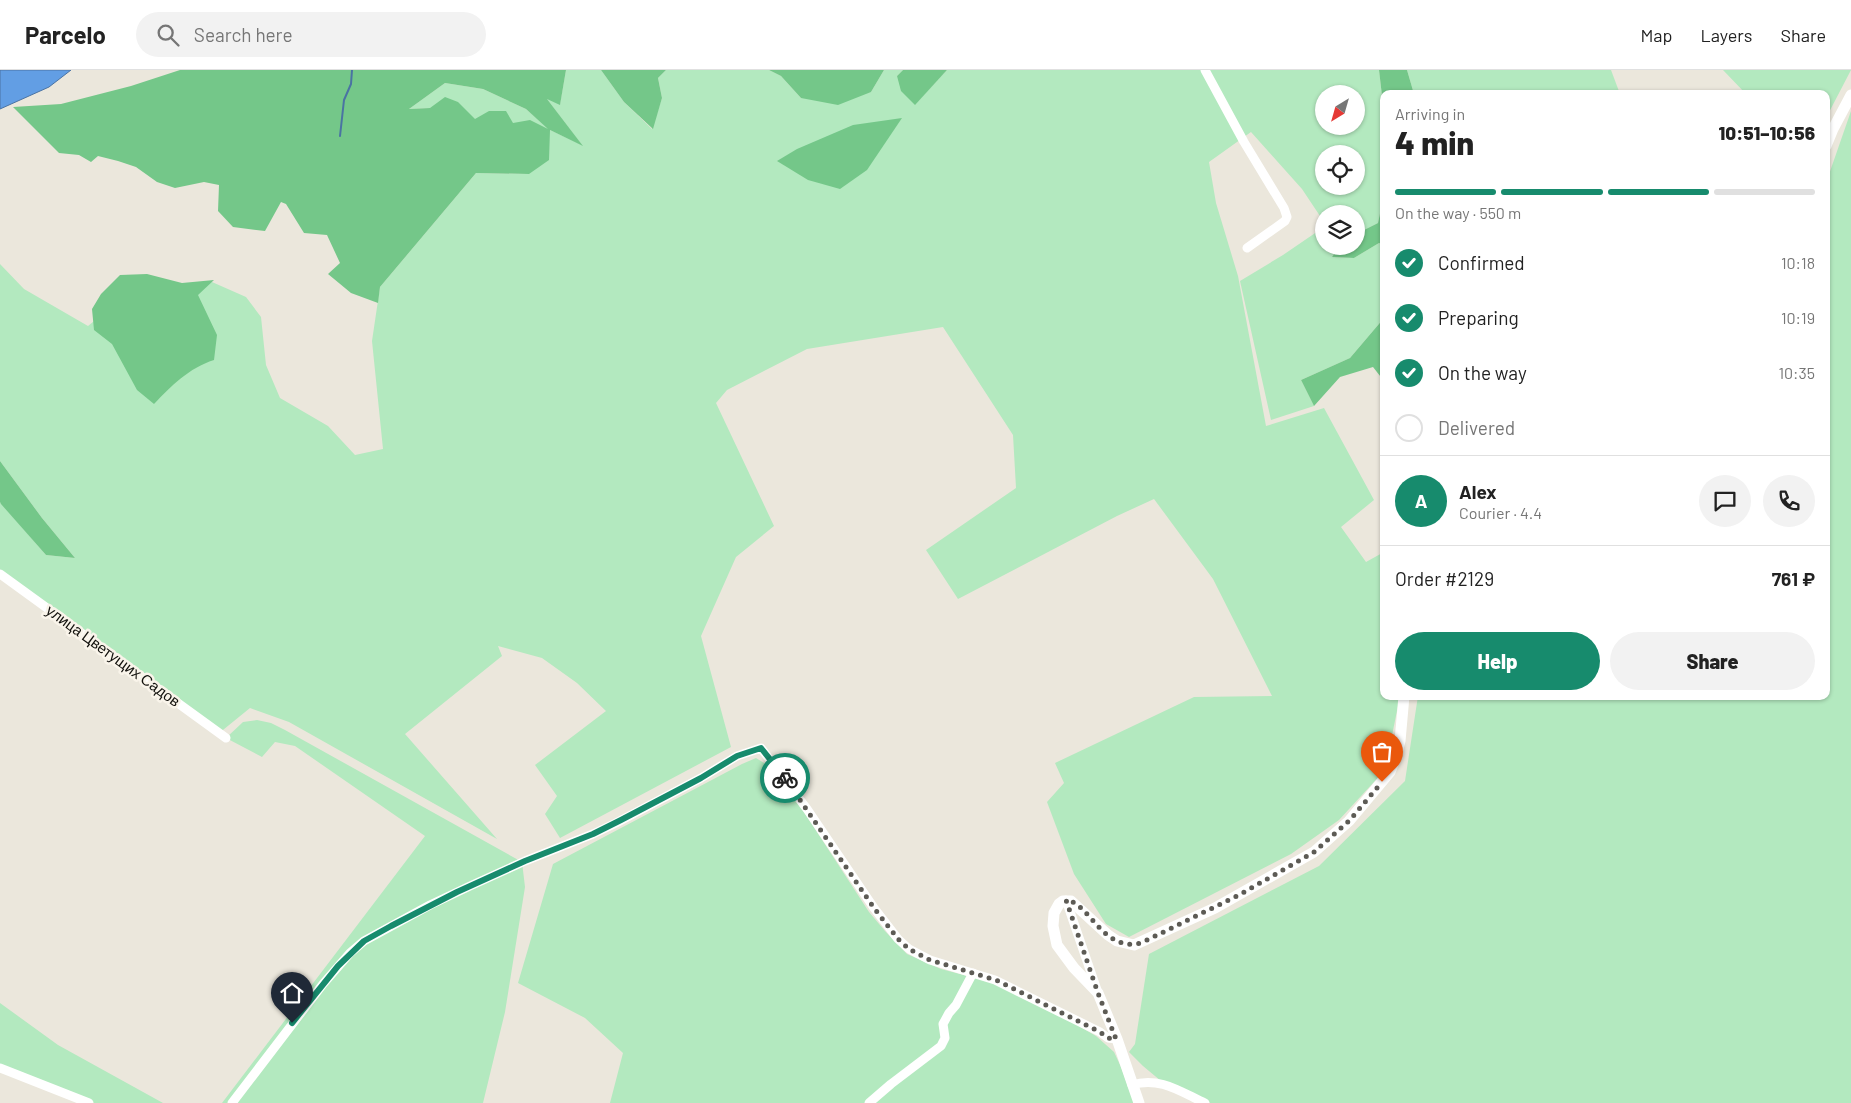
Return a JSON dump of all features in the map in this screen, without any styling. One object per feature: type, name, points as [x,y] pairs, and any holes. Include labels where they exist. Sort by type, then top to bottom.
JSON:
[{"type":"street","points":[[1204,70],[1244,142],[1284,208],[1287,217],[1285,221],[1247,248]]},
{"type":"street","points":[[1830,136],[1851,95]]},
{"type":"street","name":"улица Цветущих Садов","points":[[0,574],[226,738]]},
{"type":"street","points":[[1098,993],[1074,968],[1057,945],[1052,926],[1054,913],[1059,904],[1066,900],[1070,901],[1077,905],[1108,935],[1117,941],[1134,945],[1215,908],[1314,852],[1349,821],[1390,772],[1400,741],[1404,700]]},
{"type":"street","points":[[232,1103],[323,984],[350,953],[364,941],[462,890],[525,861],[593,834],[685,787],[737,756],[761,748],[807,809],[874,908],[898,939],[909,949],[930,960],[1011,986],[1100,1032],[1108,1038],[1116,1039]]},
{"type":"street","points":[[1066,900],[1139,1103]]},
{"type":"street","points":[[869,1103],[941,1046],[945,1038],[943,1024],[956,1005],[973,973]]},
{"type":"street","points":[[0,1068],[89,1103]]},
{"type":"street","points":[[1132,1085],[1143,1081],[1161,1083],[1204,1103]]},
{"type":"green space","points":[[180,70],[566,70],[560,105],[547,99],[583,146],[550,130],[549,160],[529,174],[476,173],[380,287],[378,303],[351,293],[328,274],[340,263],[327,235],[304,233],[286,204],[281,202],[265,231],[233,227],[218,211],[219,185],[204,182],[175,188],[157,182],[136,167],[118,161],[98,156],[91,162],[79,155],[59,153],[13,107],[61,104],[131,86]],"holes":[[[445,83],[483,89],[526,109],[548,129],[530,120],[513,123],[506,111],[489,111],[475,119],[458,102],[445,97],[430,108],[409,109]]]},
{"type":"green space","points":[[566,70],[601,70],[624,102],[652,129],[662,98],[658,78],[666,70],[769,70],[781,76],[801,98],[871,92],[884,70],[903,70],[897,76],[915,104],[947,70],[1379,70],[1381,90],[1380,213],[1378,223],[1365,230],[1365,205],[1315,205],[1315,208],[1302,189],[1251,132],[1209,162],[1216,203],[1238,276],[1266,426],[1324,408],[1374,500],[1341,527],[1366,562],[1380,554],[1380,700],[1399,700],[1385,770],[1339,820],[1291,854],[1129,937],[1106,924],[1074,874],[1047,802],[1064,783],[1055,763],[1194,697],[1272,696],[1213,579],[1154,499],[1117,516],[958,599],[926,550],[1016,488],[1013,435],[943,327],[807,349],[727,390],[716,403],[774,526],[736,557],[701,636],[731,747],[560,838],[545,814],[557,796],[535,765],[606,711],[577,683],[542,658],[498,646],[502,656],[405,734],[497,839],[289,722],[250,708],[218,734],[0,574],[0,502],[46,555],[75,558],[42,518],[0,461],[0,264],[24,289],[88,326],[120,300],[212,282],[246,297],[261,317],[266,365],[280,398],[328,426],[355,455],[383,449],[372,341],[380,287],[476,173],[529,174],[513,123],[475,120],[430,108],[409,109],[445,83],[483,89],[526,109],[550,130],[582,145],[546,98],[560,104]]},
{"type":"green space","points":[[601,70],[666,70],[658,78],[662,98],[653,129],[624,102]]},
{"type":"green space","points":[[769,70],[884,70],[871,92],[838,105],[801,98],[781,76]]},
{"type":"green space","points":[[903,70],[947,70],[915,105],[901,91],[897,76]]},
{"type":"green space","points":[[1379,70],[1407,70],[1413,90],[1381,90]]},
{"type":"green space","points":[[1407,70],[1611,70],[1618,90],[1413,90]]},
{"type":"green space","points":[[1723,70],[1851,70],[1830,110],[1830,90],[1742,90]]},
{"type":"green space","points":[[1851,111],[1851,1103],[1210,1103],[1161,1081],[1129,1052],[1135,1044],[1149,954],[1319,866],[1405,781],[1417,700],[1830,700],[1830,171]]},
{"type":"green space","points":[[902,118],[867,170],[840,189],[808,180],[777,161],[797,149],[853,125]]},
{"type":"green space","points":[[1380,213],[1380,243],[1365,251],[1365,230],[1378,223]]},
{"type":"green space","points":[[1315,233],[1315,255],[1354,258],[1359,255],[1365,255],[1365,251],[1379,243],[1380,323],[1350,358],[1301,380],[1314,406],[1271,420],[1240,281]]},
{"type":"green space","points":[[1333,255],[1359,255],[1354,258],[1332,257]]},
{"type":"green space","points":[[147,274],[182,283],[214,280],[198,295],[217,335],[214,360],[196,368],[174,384],[154,404],[137,390],[112,344],[94,330],[92,309],[101,294],[120,275]]},
{"type":"green space","points":[[1380,323],[1380,376],[1373,367],[1340,377],[1314,406],[1301,380],[1350,358]]},
{"type":"green space","points":[[0,461],[42,518],[75,558],[46,555],[1,504]]},
{"type":"green space","points":[[257,720],[271,723],[285,730],[522,862],[525,887],[505,1012],[483,1103],[222,1103],[425,836],[295,746],[275,742],[262,757],[226,738],[243,722]]},
{"type":"green space","points":[[756,758],[769,766],[804,812],[869,912],[907,954],[941,969],[994,983],[1065,1018],[1096,1036],[1114,1052],[1134,1103],[610,1103],[623,1053],[585,1018],[518,983],[553,864]]},
{"type":"green space","points":[[0,1003],[58,1045],[163,1103],[89,1103],[0,1068]]},
{"type":"water","points":[[0,70],[71,70],[49,87],[0,109]]},
{"type":"waterway","points":[[340,136],[344,100],[351,84],[352,70]]},
{"type":"way so far","points":[[785,778],[874,908],[898,939],[909,949],[930,960],[960,970],[980,974],[1011,986],[1100,1032],[1108,1038],[1116,1039],[1066,900],[1077,905],[1099,928],[1117,941],[1134,945],[1141,943],[1241,894],[1314,852],[1349,821],[1382,782]]},
{"type":"route","points":[[292,1023],[338,966],[364,941],[430,905],[525,861],[593,834],[677,791],[747,751],[761,748],[785,778]]}]
